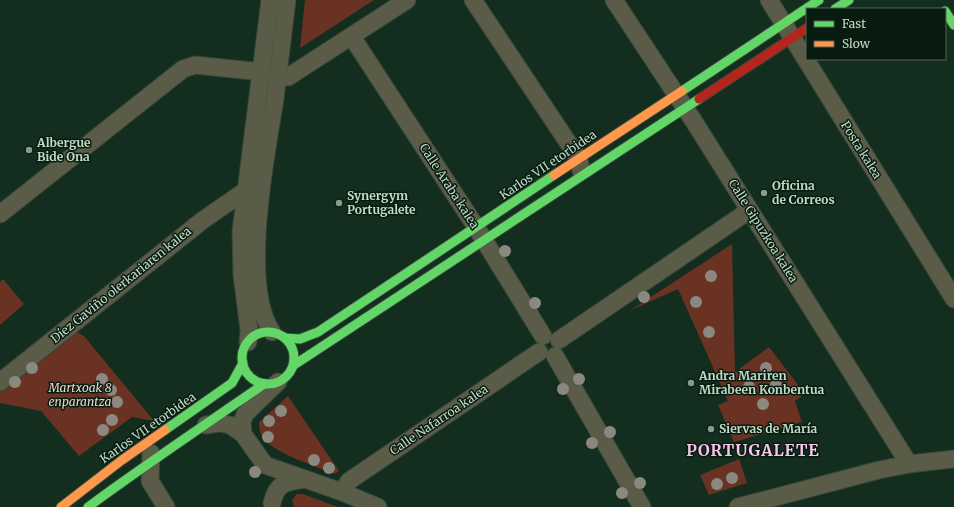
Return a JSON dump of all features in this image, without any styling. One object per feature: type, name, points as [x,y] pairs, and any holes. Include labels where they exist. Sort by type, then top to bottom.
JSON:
[{"type":"street","points":[[270,0],[270,74]]},
{"type":"street","points":[[248,342],[249,330],[242,275],[242,238],[253,192],[270,74],[287,0]]},
{"type":"street","points":[[0,214],[184,69],[194,65],[288,77],[407,0]]},
{"type":"street","points":[[473,0],[579,159],[582,169],[577,180]]},
{"type":"street","name":"Calle Gipuzkoa kalea","points":[[614,0],[909,464]]},
{"type":"street","name":"Posta kalea","points":[[769,0],[954,299]]},
{"type":"street","name":"Karlos VII etorbidea","points":[[811,8],[819,0]]},
{"type":"street","points":[[837,8],[849,0]]},
{"type":"street","name":"Karlos VII etorbidea","points":[[279,335],[300,339],[318,332],[480,234],[577,180],[680,102],[787,31],[806,13]]},
{"type":"street","points":[[946,13],[954,25]]},
{"type":"street","name":"Karlos VII etorbidea","points":[[294,365],[327,345],[480,234],[579,159],[680,102],[787,31],[806,28]]},
{"type":"street","name":"Calle Araba kalea","points":[[352,37],[480,234],[549,346],[642,507]]},
{"type":"street","points":[[88,507],[150,461],[271,383],[288,375],[294,365],[293,350],[266,323],[262,310],[253,192]]},
{"type":"street","name":"Díez Gaviño olerkariaren kalea","points":[[0,382],[202,220],[253,192]]},
{"type":"street","name":"Calle Nafarroa kalea","points":[[342,492],[349,481],[744,214]]},
{"type":"street","points":[[271,383],[250,377],[243,363],[244,348],[255,336],[263,332],[279,335]]},
{"type":"street","name":"Karlos VII etorbidea","points":[[61,507],[99,477],[232,383],[243,363]]},
{"type":"street","points":[[243,434],[242,422],[245,414],[271,383]]},
{"type":"street","points":[[206,425],[220,423],[230,425],[243,434],[264,464],[272,505]]},
{"type":"street","points":[[153,439],[150,461],[150,481],[166,507]]},
{"type":"street","points":[[738,507],[909,464],[954,459]]},
{"type":"street","points":[[264,464],[342,492],[378,507]]},
{"type":"street","points":[[130,475],[150,481]]},
{"type":"street","points":[[272,505],[274,494],[280,485],[287,482],[305,479]]},
{"type":"green space","points":[[305,0],[374,0],[300,48]]},
{"type":"green space","points":[[732,244],[735,372],[769,347],[805,394],[795,401],[802,422],[734,442],[718,405],[728,401],[678,289],[631,310]]},
{"type":"green space","points":[[3,279],[24,304],[0,325],[0,282]]},
{"type":"green space","name":"Martxoak 8 enparantza","points":[[75,331],[84,336],[154,421],[132,417],[79,456],[41,411],[0,403],[0,388]]},
{"type":"green space","points":[[288,396],[339,471],[335,474],[308,464],[278,450],[262,436],[259,422]]},
{"type":"green space","points":[[739,459],[747,483],[709,495],[700,475]]},
{"type":"green space","points":[[297,494],[303,494],[338,507],[294,507],[292,500]]},
{"type":"traffic: fast","points":[[807,8],[819,0]]},
{"type":"traffic: fast","points":[[837,8],[849,0]]},
{"type":"traffic: fast","points":[[682,91],[806,9]]},
{"type":"traffic: fast","points":[[946,13],[954,25]]},
{"type":"traffic: fast","points":[[294,365],[699,99]]},
{"type":"traffic: fast","points":[[285,338],[300,339],[318,332],[554,175]]},
{"type":"traffic: fast","points":[[268,332],[282,336],[290,344],[294,358],[290,372],[282,380],[268,384],[254,380],[246,372],[242,358],[246,344],[254,336],[268,332]]},
{"type":"traffic: fast","points":[[165,430],[232,383],[243,363]]},
{"type":"traffic: fast","points":[[88,507],[264,384]]},
{"type":"traffic: slow","points":[[554,175],[682,91]]},
{"type":"traffic: slow","points":[[61,507],[122,460],[165,430]]},
{"type":"traffic: jam","points":[[699,99],[806,29]]},
{"type":"place","name":"Albergue Bide Ona","points":[[29,150]]},
{"type":"place","name":"Oficina de Correos","points":[[764,193]]},
{"type":"place","name":"Synergym Portugalete","points":[[339,203]]},
{"type":"place","name":"Andra Mariren Mirabeen Konbentua","points":[[691,383]]},
{"type":"place","name":"Siervas de María","points":[[711,429]]},
{"type":"district","name":"PORTUGALETE","points":[[753,450]]}]
